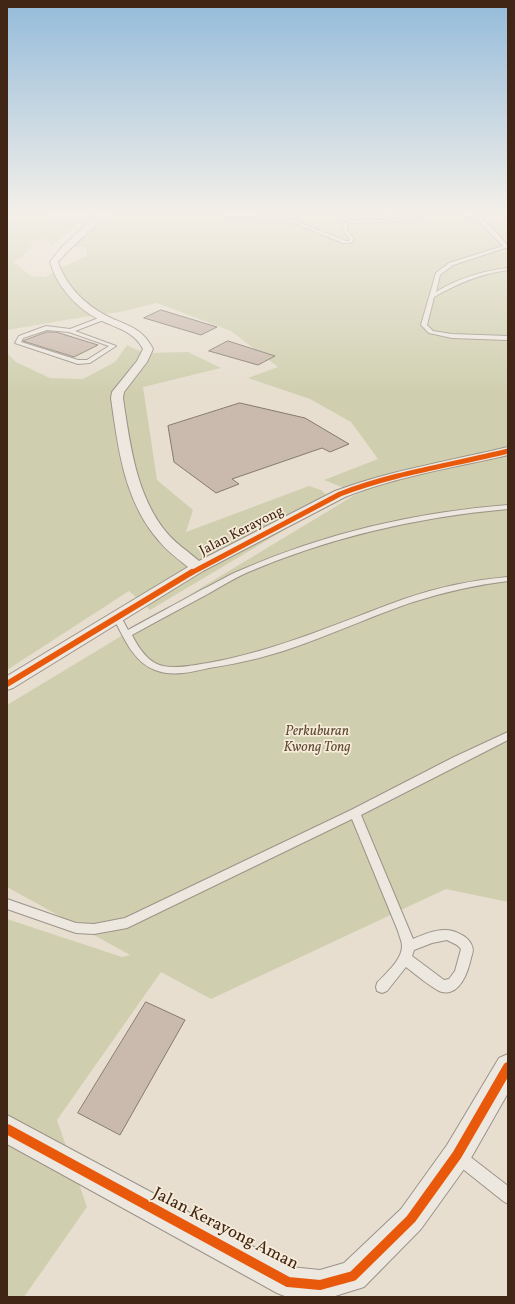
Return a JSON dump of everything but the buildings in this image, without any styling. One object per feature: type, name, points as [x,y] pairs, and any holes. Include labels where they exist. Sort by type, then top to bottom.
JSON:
[{"type":"street","points":[[59,274],[74,296],[82,304],[97,315],[132,330],[146,342],[148,349],[142,362],[118,392],[117,398],[130,471],[147,516],[160,534],[198,568]]},
{"type":"street","name":"Jalan Kerayong","points":[[7,684],[198,568],[340,494],[360,485],[388,477],[464,462],[508,451]]},
{"type":"street","name":"Jalan Kerayong Aman","points":[[7,1129],[288,1282],[320,1285],[353,1276],[411,1219],[457,1155],[505,1074]]},
{"type":"lane","points":[[438,274],[442,281],[454,282],[478,274]]},
{"type":"lane","points":[[438,274],[424,325],[431,332],[452,336],[508,338]]},
{"type":"lane","points":[[432,296],[460,279]]},
{"type":"lane","points":[[70,331],[113,346],[88,362],[78,362],[18,343],[21,337],[46,328],[70,331],[104,318]]},
{"type":"lane","points":[[127,634],[242,572],[289,552],[324,541],[417,518],[472,510],[508,507]]},
{"type":"lane","points":[[117,617],[138,654],[158,668],[181,670],[232,661],[312,637],[399,604],[467,584],[508,579]]},
{"type":"lane","points":[[7,904],[76,928],[94,929],[126,923],[355,813],[451,763],[508,736]]},
{"type":"lane","points":[[355,813],[404,931],[406,953],[442,986],[448,987],[454,984],[461,971],[467,948],[463,942],[447,934],[437,935],[406,953],[398,968],[382,987]]},
{"type":"lane","points":[[457,1155],[508,1196]]},
{"type":"green space","name":"Perkuburan Kwong Tong","points":[[7,274],[28,274],[31,276],[45,277],[51,274],[508,274],[508,902],[446,889],[211,999],[161,972],[57,1120],[87,1207],[24,1297],[7,1297],[7,919],[122,957],[130,955],[7,887],[7,705],[368,487],[354,492],[324,480],[378,459],[351,422],[310,399],[248,378],[278,367],[231,331],[157,303],[120,312],[7,330]]},
{"type":"green space","points":[[127,345],[144,353],[188,352],[221,368],[143,387],[157,480],[193,510],[186,532],[309,486],[321,490],[333,501],[150,610],[129,591],[7,670],[7,353],[16,362],[50,378],[83,379],[115,362]]},
{"type":"cycle path","points":[[7,684],[198,568],[340,494],[360,486],[402,474],[508,451]]},
{"type":"cycle path","points":[[7,1129],[288,1282],[320,1285],[353,1276],[411,1219],[457,1155],[508,1067]]}]
